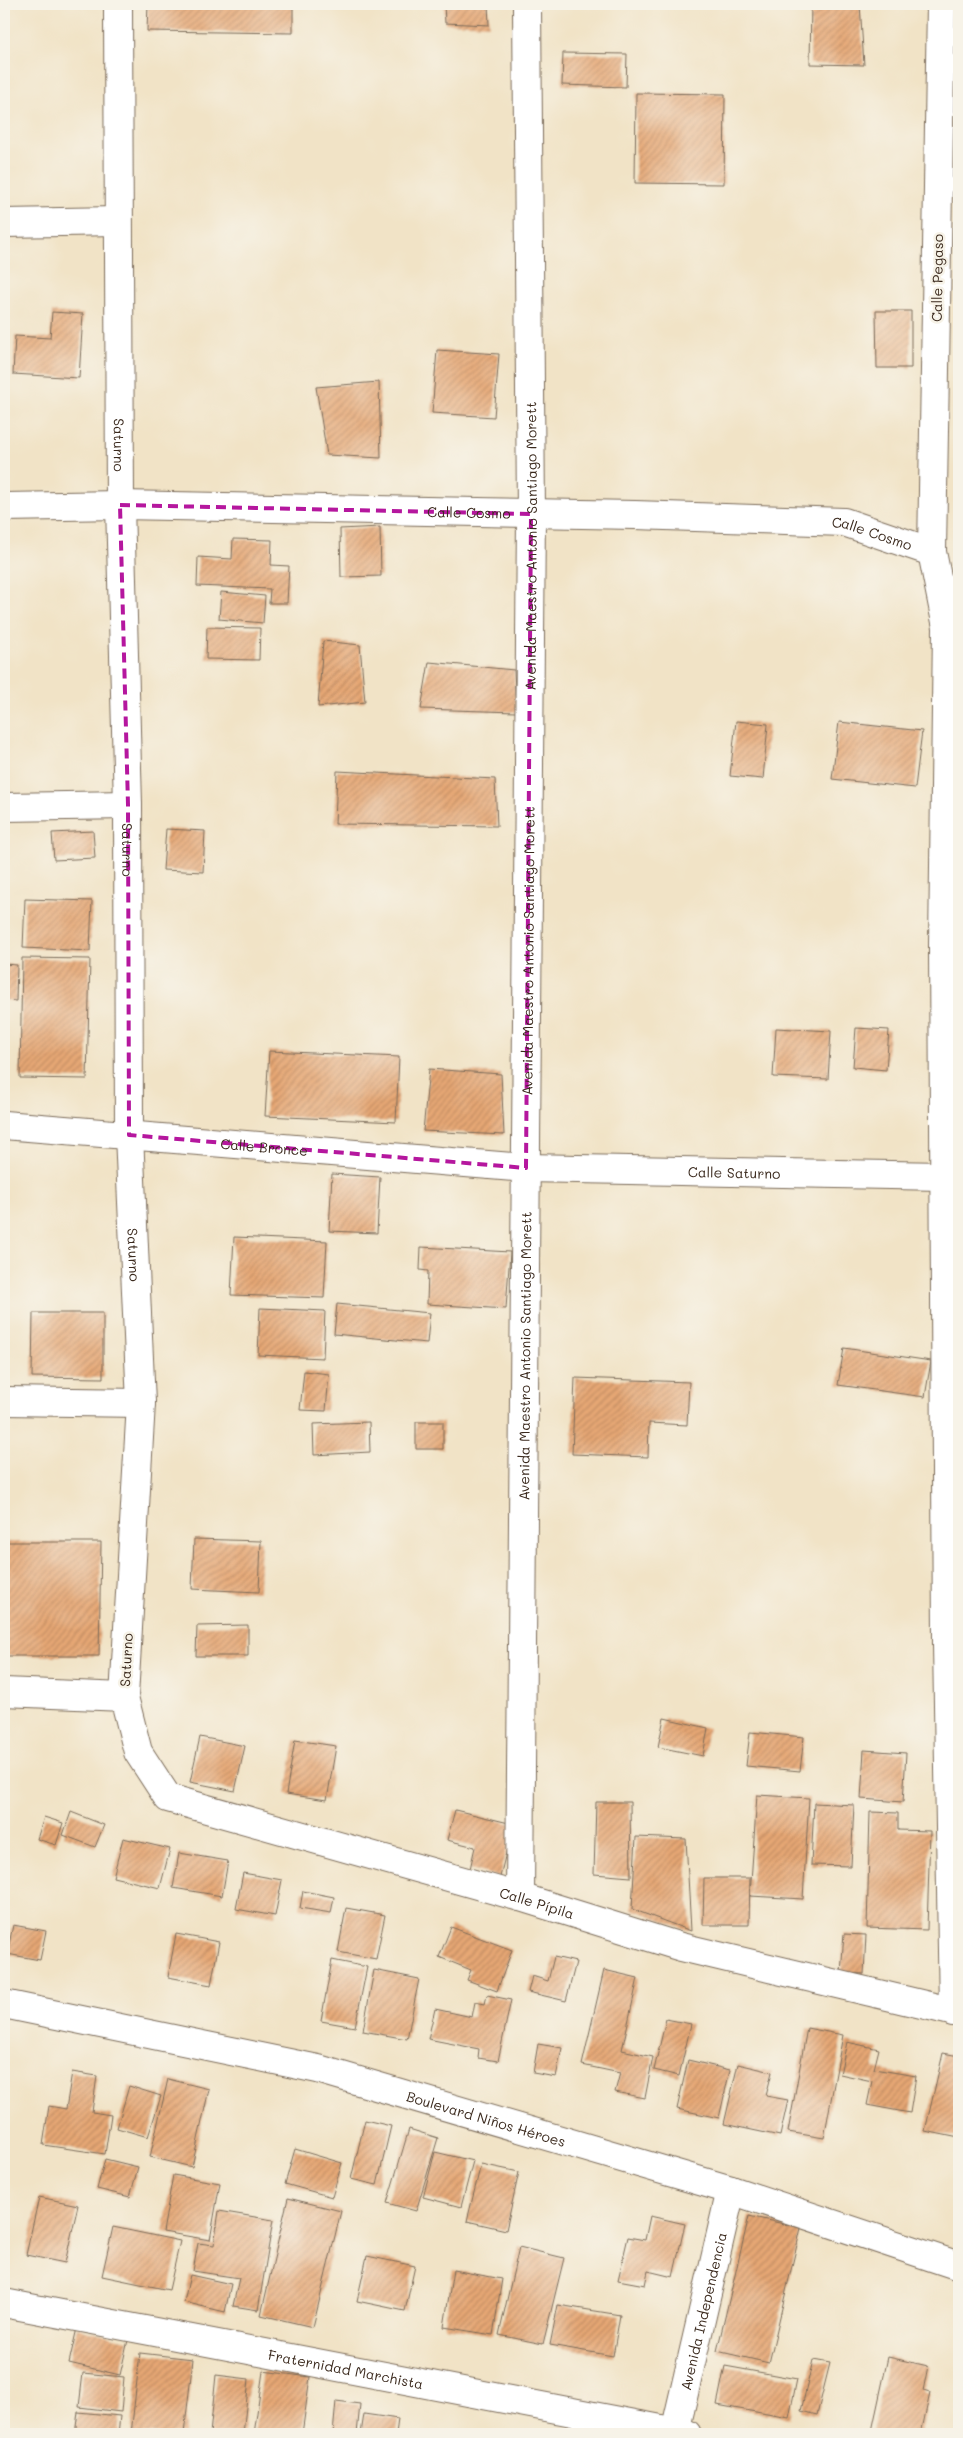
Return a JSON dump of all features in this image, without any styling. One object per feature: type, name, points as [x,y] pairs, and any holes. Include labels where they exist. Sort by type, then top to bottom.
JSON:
[{"type":"street","name":"Saturno","points":[[118,4],[120,505],[128,805],[129,1135],[141,1403],[124,1697],[138,1752]]},
{"type":"street","name":"Avenida Maestro Antonio Santiago Morett","points":[[520,1897],[531,514],[527,4]]},
{"type":"street","name":"Calle Pegaso","points":[[941,4],[932,552],[953,627],[943,946],[944,1176],[953,1316],[947,1643],[956,2012]]},
{"type":"street","points":[[4,223],[118,220]]},
{"type":"street","name":"Calle Cosmo","points":[[4,507],[120,505],[635,515],[844,522],[932,552]]},
{"type":"street","points":[[4,806],[128,805]]},
{"type":"street","name":"Calle Bronce","points":[[4,1125],[526,1168]]},
{"type":"street","name":"Calle Saturno","points":[[526,1168],[944,1176]]},
{"type":"street","points":[[4,1401],[141,1403]]},
{"type":"street","name":"Saturno","points":[[4,1692],[124,1697]]},
{"type":"street","name":"Calle Pípila","points":[[138,1752],[168,1798],[520,1897],[681,1948],[956,2012]]},
{"type":"street","name":"Boulevard Niños Héroes","points":[[4,2004],[318,2069],[731,2190],[959,2266]]},
{"type":"street","name":"Avenida Independencia","points":[[681,2433],[731,2190]]},
{"type":"street","name":"Fraternidad Marchista","points":[[4,2303],[681,2433]]},
{"type":"highlighted area","points":[[120,505],[531,514],[526,1168],[129,1135],[128,805]]},
{"type":"building","points":[[148,4],[293,4],[293,33],[147,31]]},
{"type":"building","points":[[444,4],[488,4],[489,25],[445,23]]},
{"type":"building","points":[[811,4],[860,4],[864,65],[810,64]]},
{"type":"building","points":[[563,53],[627,54],[626,87],[562,85]]},
{"type":"building","points":[[636,93],[725,94],[724,184],[635,183]]},
{"type":"building","points":[[876,311],[911,311],[911,368],[877,368]]},
{"type":"building","points":[[52,312],[83,314],[79,378],[13,374],[15,336],[50,338]]},
{"type":"building","points":[[437,350],[499,354],[494,417],[432,413]]},
{"type":"building","points":[[379,382],[381,458],[327,455],[316,387]]},
{"type":"building","points":[[380,527],[381,576],[341,577],[340,529]]},
{"type":"building","points":[[233,539],[272,540],[271,565],[289,566],[287,603],[269,603],[270,589],[197,586],[198,557],[232,559]]},
{"type":"building","points":[[221,592],[265,596],[263,623],[219,619]]},
{"type":"building","points":[[207,627],[260,628],[259,660],[206,659]]},
{"type":"building","points":[[323,641],[360,645],[365,702],[318,707]]},
{"type":"building","points":[[429,662],[514,670],[516,712],[421,709]]},
{"type":"building","points":[[736,721],[768,724],[763,779],[730,776]]},
{"type":"building","points":[[839,722],[922,731],[915,788],[832,779]]},
{"type":"building","points":[[337,771],[495,779],[497,826],[335,824]]},
{"type":"building","points":[[166,829],[205,831],[203,872],[163,870]]},
{"type":"building","points":[[93,831],[95,858],[54,860],[52,833]]},
{"type":"building","points":[[25,899],[92,901],[90,951],[23,948]]},
{"type":"building","points":[[22,958],[90,959],[87,1079],[20,1078]]},
{"type":"building","points":[[4,964],[17,965],[16,1001],[4,1000]]},
{"type":"building","points":[[776,1028],[831,1031],[828,1079],[773,1077]]},
{"type":"building","points":[[856,1028],[889,1030],[886,1070],[853,1067]]},
{"type":"building","points":[[269,1051],[399,1057],[396,1122],[265,1116]]},
{"type":"building","points":[[429,1069],[501,1074],[504,1135],[423,1131]]},
{"type":"building","points":[[332,1174],[380,1177],[377,1233],[329,1231]]},
{"type":"building","points":[[234,1237],[327,1241],[324,1298],[231,1295]]},
{"type":"building","points":[[421,1247],[510,1252],[506,1309],[427,1304],[428,1271],[420,1270]]},
{"type":"building","points":[[337,1304],[430,1313],[427,1343],[334,1334]]},
{"type":"building","points":[[260,1308],[325,1311],[323,1358],[258,1355]]},
{"type":"building","points":[[33,1313],[103,1313],[103,1378],[32,1377]]},
{"type":"building","points":[[844,1348],[931,1361],[925,1397],[838,1385]]},
{"type":"building","points":[[304,1371],[329,1374],[326,1411],[300,1410]]},
{"type":"building","points":[[575,1378],[689,1382],[687,1425],[649,1423],[648,1457],[572,1454]]},
{"type":"building","points":[[369,1422],[370,1452],[314,1455],[313,1424]]},
{"type":"building","points":[[416,1422],[443,1422],[443,1449],[416,1449]]},
{"type":"building","points":[[194,1539],[261,1541],[259,1592],[192,1589]]},
{"type":"building","points":[[4,1542],[101,1542],[99,1656],[4,1656]]},
{"type":"building","points":[[248,1625],[248,1656],[196,1656],[197,1626]]},
{"type":"building","points":[[664,1718],[708,1728],[703,1756],[658,1747]]},
{"type":"building","points":[[750,1732],[804,1737],[800,1771],[746,1766]]},
{"type":"building","points":[[200,1737],[245,1746],[235,1791],[190,1782]]},
{"type":"building","points":[[295,1740],[336,1746],[327,1800],[286,1794]]},
{"type":"building","points":[[864,1750],[906,1753],[903,1802],[861,1799]]},
{"type":"building","points":[[757,1795],[809,1798],[803,1899],[750,1896]]},
{"type":"building","points":[[596,1802],[630,1802],[631,1877],[594,1874]]},
{"type":"building","points":[[814,1803],[854,1805],[851,1866],[811,1865]]},
{"type":"building","points":[[455,1810],[513,1824],[500,1877],[470,1869],[475,1847],[447,1840]]},
{"type":"building","points":[[71,1812],[104,1825],[95,1847],[63,1835]]},
{"type":"building","points":[[870,1812],[898,1813],[898,1830],[930,1831],[927,1930],[867,1928]]},
{"type":"building","points":[[44,1817],[63,1823],[56,1845],[37,1839]]},
{"type":"building","points":[[636,1837],[686,1839],[691,1931],[632,1909]]},
{"type":"building","points":[[123,1838],[170,1849],[160,1888],[113,1877]]},
{"type":"building","points":[[179,1853],[228,1861],[222,1896],[173,1888]]},
{"type":"building","points":[[243,1873],[282,1880],[275,1916],[236,1909]]},
{"type":"building","points":[[704,1878],[750,1878],[749,1925],[703,1925]]},
{"type":"building","points":[[303,1891],[334,1897],[331,1913],[300,1908]]},
{"type":"building","points":[[346,1908],[385,1915],[376,1959],[338,1952]]},
{"type":"building","points":[[13,1925],[46,1931],[40,1960],[7,1954]]},
{"type":"building","points":[[451,1927],[512,1950],[497,1991],[467,1980],[471,1970],[439,1957]]},
{"type":"building","points":[[176,1934],[219,1942],[211,1985],[168,1977]]},
{"type":"building","points":[[844,1934],[866,1935],[864,1974],[841,1973]]},
{"type":"building","points":[[554,1957],[576,1962],[566,2001],[528,1992],[532,1976],[548,1981]]},
{"type":"building","points":[[332,1960],[367,1967],[355,2027],[321,2021]]},
{"type":"building","points":[[374,1970],[419,1979],[407,2039],[363,2031]]},
{"type":"building","points":[[604,1970],[638,1978],[622,2050],[653,2057],[645,2098],[615,2092],[620,2073],[582,2065]]},
{"type":"building","points":[[487,1995],[511,2000],[498,2061],[478,2058],[479,2049],[428,2039],[435,2009],[472,2017],[475,2002],[485,2004]]},
{"type":"building","points":[[666,2019],[691,2024],[679,2076],[654,2070]]},
{"type":"building","points":[[807,2028],[843,2035],[824,2138],[788,2132]]},
{"type":"building","points":[[847,2042],[879,2049],[874,2069],[916,2076],[910,2113],[867,2105],[872,2081],[840,2074]]},
{"type":"building","points":[[538,2044],[562,2048],[556,2077],[533,2073]]},
{"type":"building","points":[[943,2053],[959,2056],[959,2138],[925,2131]]},
{"type":"building","points":[[688,2060],[730,2070],[719,2118],[677,2109]]},
{"type":"building","points":[[738,2064],[772,2072],[766,2096],[788,2100],[780,2136],[724,2124]]},
{"type":"building","points":[[72,2072],[97,2076],[92,2112],[111,2115],[105,2154],[43,2145],[49,2106],[66,2109]]},
{"type":"building","points":[[168,2079],[209,2089],[192,2167],[150,2157]]},
{"type":"building","points":[[129,2086],[161,2096],[148,2137],[117,2128]]},
{"type":"building","points":[[365,2120],[391,2126],[377,2185],[351,2179]]},
{"type":"building","points":[[409,2129],[438,2138],[416,2211],[387,2203]]},
{"type":"building","points":[[295,2149],[342,2163],[332,2197],[285,2184]]},
{"type":"building","points":[[435,2152],[473,2161],[461,2207],[423,2197]]},
{"type":"building","points":[[105,2159],[138,2167],[130,2197],[97,2189]]},
{"type":"building","points":[[481,2164],[519,2172],[506,2230],[467,2221]]},
{"type":"building","points":[[173,2175],[220,2183],[210,2240],[163,2232]]},
{"type":"building","points":[[39,2197],[78,2205],[65,2263],[26,2255]]},
{"type":"building","points":[[288,2198],[341,2211],[313,2327],[261,2315]]},
{"type":"building","points":[[219,2211],[273,2220],[258,2310],[233,2306],[239,2278],[193,2271],[198,2243],[214,2245]]},
{"type":"building","points":[[650,2216],[685,2224],[673,2277],[648,2271],[645,2285],[618,2280],[628,2237],[645,2240]]},
{"type":"building","points":[[749,2216],[801,2228],[769,2363],[717,2351]]},
{"type":"building","points":[[113,2227],[180,2241],[169,2290],[102,2276]]},
{"type":"building","points":[[519,2247],[564,2258],[543,2344],[499,2335]]},
{"type":"building","points":[[367,2256],[415,2266],[405,2311],[357,2301]]},
{"type":"building","points":[[453,2270],[502,2279],[493,2335],[444,2327]]},
{"type":"building","points":[[190,2275],[231,2284],[225,2312],[184,2302]]},
{"type":"building","points":[[558,2305],[620,2315],[613,2356],[550,2345]]},
{"type":"building","points":[[77,2328],[128,2340],[120,2375],[69,2363]]},
{"type":"building","points":[[140,2353],[193,2359],[184,2434],[131,2434]]},
{"type":"building","points":[[888,2357],[928,2366],[923,2391],[930,2393],[921,2434],[886,2434],[872,2431]]},
{"type":"building","points":[[813,2360],[830,2363],[817,2415],[801,2411]]},
{"type":"building","points":[[725,2366],[797,2379],[789,2418],[717,2405]]},
{"type":"building","points":[[263,2371],[310,2377],[302,2434],[254,2434]]},
{"type":"building","points":[[83,2373],[124,2377],[121,2412],[79,2407]]},
{"type":"building","points":[[216,2375],[249,2379],[243,2434],[210,2434]]},
{"type":"building","points":[[336,2401],[360,2404],[357,2434],[333,2434]]},
{"type":"building","points":[[78,2412],[120,2416],[118,2434],[75,2434]]},
{"type":"building","points":[[364,2414],[398,2419],[396,2434],[361,2434]]}]
